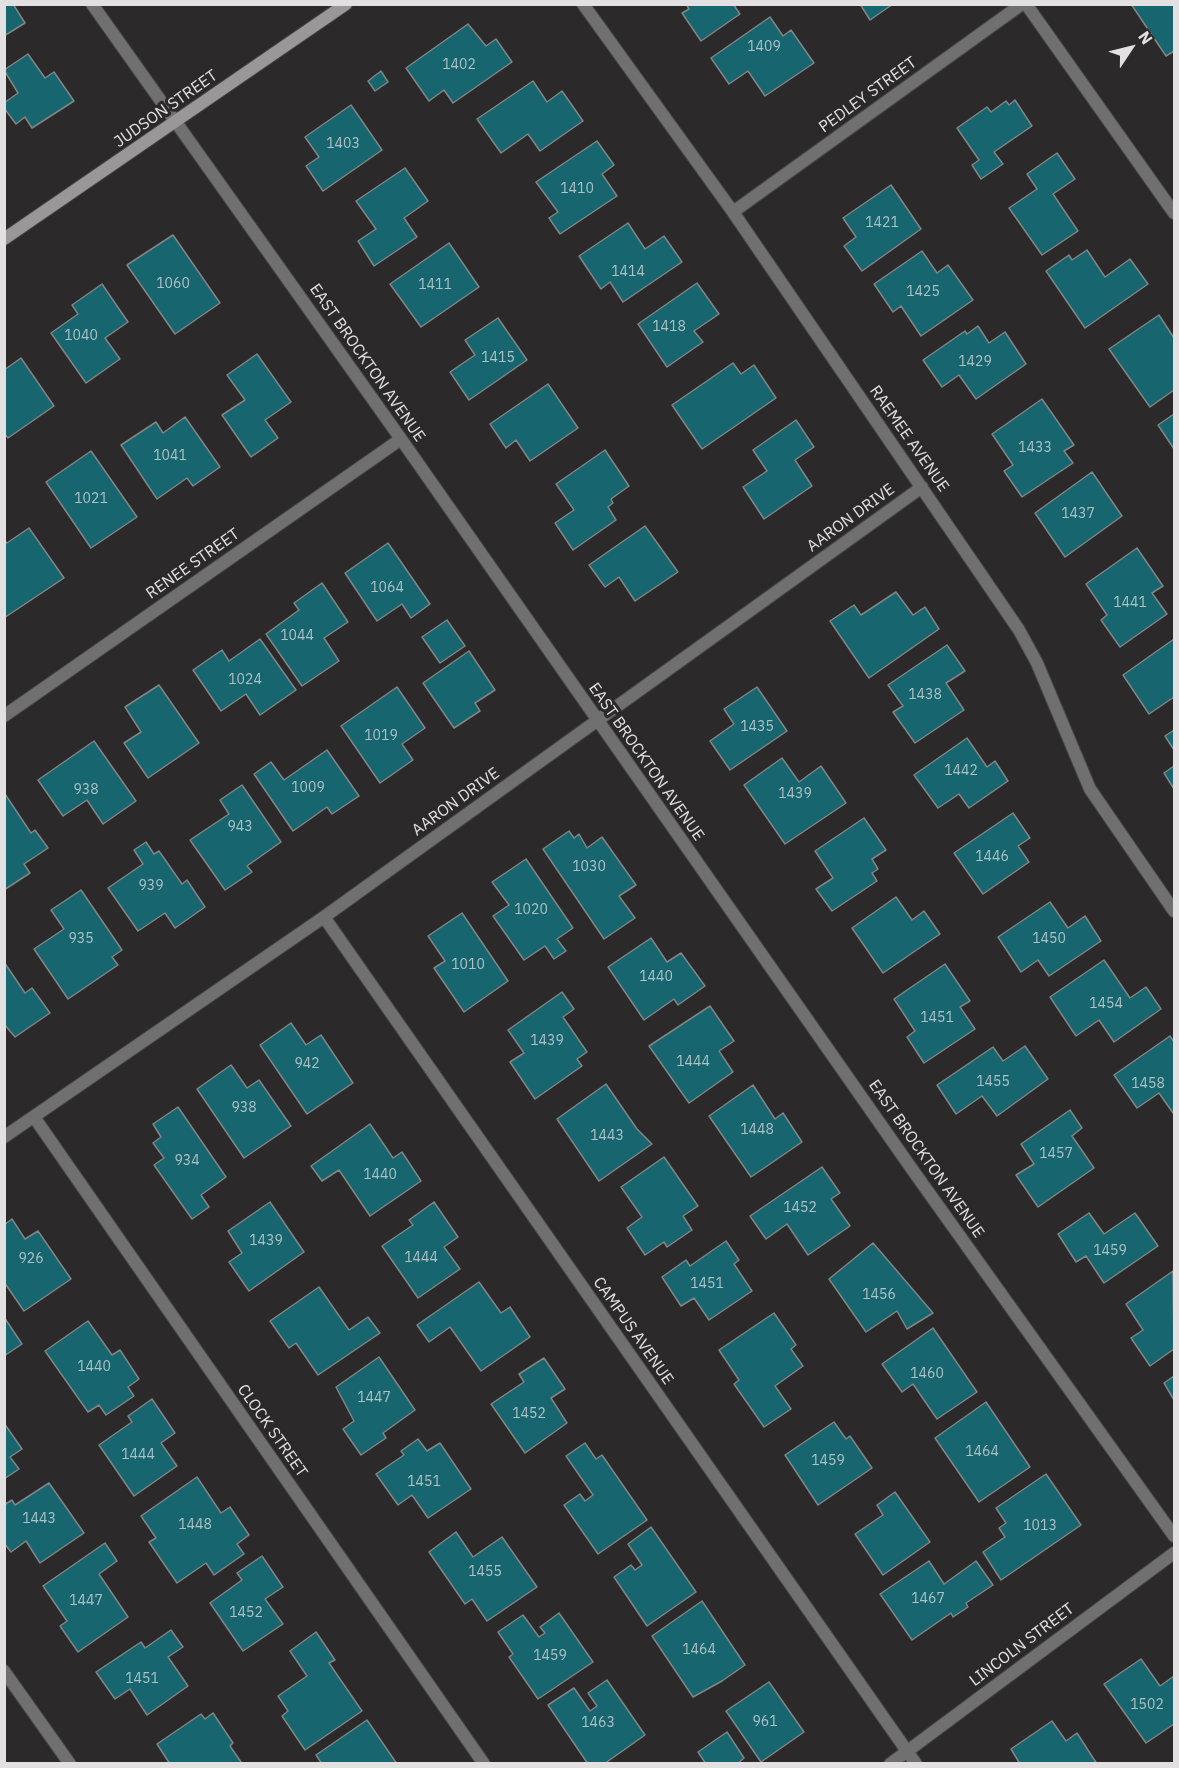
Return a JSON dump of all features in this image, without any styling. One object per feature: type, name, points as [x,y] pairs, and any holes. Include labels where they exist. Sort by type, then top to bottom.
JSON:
[{"type":"main road","name":"JUDSON STREET","points":[[4,239],[346,4]]},
{"type":"street","name":"EAST BROCKTON AVENUE","points":[[92,4],[401,439],[921,1181],[1174,1536]]},
{"type":"street","name":"RAEMEE AVENUE","points":[[583,4],[733,212],[1019,630],[1037,663],[1090,789],[1174,911]]},
{"type":"street","name":"PEDLEY STREET","points":[[733,212],[1024,4]]},
{"type":"street","points":[[1024,4],[1174,213]]},
{"type":"street","name":"RENEE STREET","points":[[4,716],[401,439]]},
{"type":"street","name":"AARON DRIVE","points":[[4,1137],[324,917],[922,487]]},
{"type":"street","name":"CAMPUS AVENUE","points":[[324,917],[916,1764]]},
{"type":"street","name":"CLOCK STREET","points":[[34,1117],[484,1764]]},
{"type":"street","name":"LINCOLN STREET","points":[[890,1764],[1174,1553]]},
{"type":"street","points":[[4,1671],[70,1764]]},
{"type":"building","points":[[4,4],[13,4],[25,23],[4,36]]},
{"type":"building","points":[[686,4],[733,4],[740,14],[701,41],[682,13],[689,9]]},
{"type":"building","points":[[860,4],[893,4],[870,20]]},
{"type":"building","points":[[1131,4],[1174,4],[1174,51],[1166,56]]},
{"type":"building","points":[[770,17],[783,36],[791,30],[814,63],[765,96],[748,71],[729,84],[711,58]]},
{"type":"building","points":[[468,24],[486,46],[496,39],[512,62],[453,103],[444,90],[429,101],[406,68]]},
{"type":"building","points":[[28,54],[45,78],[54,72],[74,101],[32,128],[25,117],[16,124],[4,108],[4,103],[18,93],[4,70]]},
{"type":"building","points":[[381,71],[388,82],[375,91],[368,81]]},
{"type":"building","points":[[533,81],[547,102],[562,91],[583,121],[540,151],[528,134],[501,153],[477,119]]},
{"type":"building","points":[[1015,100],[1032,126],[994,152],[1003,164],[981,179],[972,165],[979,160],[957,128],[987,107],[991,112],[1006,101],[1009,105]]},
{"type":"building","points":[[351,105],[382,150],[323,191],[306,166],[319,157],[305,137]]},
{"type":"building","points":[[597,141],[614,165],[602,174],[617,196],[560,234],[549,218],[558,212],[536,182]]},
{"type":"building","points":[[1057,153],[1075,179],[1053,194],[1078,231],[1042,255],[1009,208],[1037,189],[1027,174]]},
{"type":"building","points":[[405,168],[428,201],[404,218],[417,237],[374,266],[358,241],[376,229],[356,201]]},
{"type":"building","points":[[891,185],[921,229],[862,271],[844,246],[856,237],[843,218]]},
{"type":"building","points":[[628,223],[645,249],[664,236],[682,262],[623,302],[610,282],[601,289],[579,256]]},
{"type":"building","points":[[173,235],[220,303],[175,334],[127,265]]},
{"type":"building","points":[[449,243],[479,287],[421,327],[390,284]]},
{"type":"building","points":[[1087,250],[1105,277],[1130,259],[1148,284],[1085,328],[1046,271],[1069,255],[1072,260]]},
{"type":"building","points":[[922,251],[937,273],[948,265],[973,300],[921,336],[901,306],[893,312],[874,284]]},
{"type":"building","points":[[697,283],[719,314],[694,331],[703,342],[667,367],[638,324]]},
{"type":"building","points":[[102,284],[128,322],[105,338],[120,359],[86,383],[51,333],[78,314],[72,305]]},
{"type":"building","points":[[1159,315],[1174,338],[1174,390],[1150,407],[1109,349]]},
{"type":"building","points":[[498,318],[527,360],[469,400],[450,372],[475,355],[465,340]]},
{"type":"building","points":[[978,326],[989,343],[1005,332],[1026,364],[976,399],[959,375],[942,387],[923,360],[965,331],[967,334]]},
{"type":"building","points":[[257,354],[291,402],[265,420],[278,438],[251,457],[222,415],[245,400],[227,375]]},
{"type":"building","points":[[21,358],[54,406],[8,438],[4,433],[4,370]]},
{"type":"building","points":[[733,363],[741,374],[754,365],[776,398],[702,449],[672,405]]},
{"type":"building","points":[[548,384],[578,428],[530,461],[516,440],[506,448],[490,424]]},
{"type":"building","points":[[1042,399],[1074,445],[1064,451],[1073,463],[1022,497],[1004,471],[1013,465],[992,434]]},
{"type":"building","points":[[1174,414],[1174,449],[1158,425]]},
{"type":"building","points":[[185,417],[220,467],[193,486],[187,478],[157,499],[121,445],[156,422],[163,433]]},
{"type":"building","points":[[796,420],[814,447],[795,460],[812,486],[764,519],[743,487],[767,471],[753,450]]},
{"type":"building","points":[[605,450],[629,486],[611,499],[613,503],[608,507],[616,520],[573,550],[555,523],[574,510],[556,484]]},
{"type":"building","points":[[91,451],[137,517],[91,548],[46,482]]},
{"type":"building","points":[[1092,472],[1122,516],[1065,557],[1035,513]]},
{"type":"building","points":[[645,526],[678,572],[635,601],[619,577],[605,587],[589,565]]},
{"type":"building","points":[[29,528],[64,578],[4,618],[4,540],[7,543]]},
{"type":"building","points":[[388,543],[430,604],[411,618],[402,604],[377,621],[345,573]]},
{"type":"building","points":[[1137,548],[1163,586],[1152,593],[1167,614],[1120,647],[1101,620],[1107,615],[1086,584]]},
{"type":"building","points":[[322,583],[348,622],[324,638],[339,661],[302,686],[266,634],[299,610],[294,603]]},
{"type":"building","points":[[896,592],[913,615],[925,607],[939,629],[869,678],[830,621],[854,605],[861,615]]},
{"type":"building","points":[[447,620],[465,646],[440,663],[422,637]]},
{"type":"building","points":[[260,639],[296,690],[260,715],[246,694],[221,711],[193,670],[222,650],[229,661]]},
{"type":"building","points":[[1174,639],[1174,697],[1149,714],[1123,675]]},
{"type":"building","points":[[947,645],[965,671],[946,683],[964,710],[915,743],[893,712],[903,706],[888,685]]},
{"type":"building","points":[[469,651],[495,690],[475,703],[480,711],[454,728],[423,683]]},
{"type":"building","points":[[159,685],[199,743],[148,778],[124,743],[141,732],[125,707]]},
{"type":"building","points":[[397,687],[425,728],[402,744],[413,760],[380,783],[341,726]]},
{"type":"building","points":[[757,687],[787,731],[730,770],[710,741],[734,724],[724,709]]},
{"type":"building","points":[[1174,730],[1174,750],[1165,736]]},
{"type":"building","points":[[967,738],[987,767],[995,761],[1008,781],[969,808],[959,794],[938,808],[914,775]]},
{"type":"building","points":[[94,741],[136,801],[103,824],[87,800],[63,816],[38,780]]},
{"type":"building","points":[[327,750],[359,796],[332,814],[327,807],[293,831],[254,774],[271,762],[284,780]]},
{"type":"building","points":[[782,758],[799,782],[821,766],[846,803],[785,844],[744,785]]},
{"type":"building","points":[[1174,766],[1174,789],[1164,773]]},
{"type":"building","points":[[242,785],[281,842],[247,866],[252,872],[225,890],[190,840],[229,814],[220,800]]},
{"type":"building","points":[[5,794],[31,833],[35,830],[48,848],[24,864],[30,873],[4,890]]},
{"type":"building","points":[[1013,813],[1030,838],[1018,846],[1029,862],[983,894],[954,853]]},
{"type":"building","points":[[864,818],[886,850],[872,859],[878,869],[872,873],[877,881],[832,911],[816,889],[833,878],[815,851]]},
{"type":"building","points":[[569,831],[574,838],[579,834],[587,848],[602,837],[636,885],[619,896],[635,918],[604,939],[543,849]]},
{"type":"building","points":[[146,842],[154,854],[159,851],[182,884],[187,880],[205,907],[175,928],[165,913],[138,931],[108,888],[143,864],[134,850]]},
{"type":"building","points":[[526,859],[573,928],[557,939],[566,951],[554,959],[545,946],[524,960],[493,916],[509,905],[492,882]]},
{"type":"building","points":[[81,890],[122,950],[112,957],[118,965],[68,999],[34,949],[64,929],[51,910]]},
{"type":"building","points":[[896,897],[912,920],[924,911],[940,934],[883,973],[852,928]]},
{"type":"building","points":[[1050,902],[1068,928],[1085,916],[1101,941],[1049,976],[1038,960],[1021,972],[998,937]]},
{"type":"building","points":[[462,913],[508,981],[464,1012],[434,968],[445,961],[428,936]]},
{"type":"building","points":[[651,938],[667,962],[681,953],[705,986],[678,1005],[674,999],[644,1020],[608,967]]},
{"type":"building","points":[[1104,960],[1130,998],[1146,987],[1161,1009],[1114,1042],[1099,1020],[1076,1036],[1050,997]]},
{"type":"building","points":[[4,962],[25,993],[32,988],[50,1013],[15,1037],[4,1024]]},
{"type":"building","points":[[945,964],[970,1001],[960,1007],[975,1029],[924,1063],[907,1037],[915,1031],[894,999]]},
{"type":"building","points":[[562,992],[574,1009],[563,1017],[587,1052],[577,1059],[582,1066],[535,1099],[510,1062],[524,1053],[508,1030]]},
{"type":"building","points":[[710,1006],[734,1041],[719,1051],[733,1072],[689,1103],[649,1046]]},
{"type":"building","points":[[291,1023],[306,1045],[321,1035],[353,1083],[307,1114],[260,1045]]},
{"type":"building","points":[[1170,1036],[1174,1042],[1174,1112],[1159,1093],[1137,1108],[1114,1075]]},
{"type":"building","points":[[1025,1046],[1048,1079],[997,1116],[982,1096],[956,1114],[937,1085],[993,1047],[1003,1061]]},
{"type":"building","points":[[231,1065],[247,1088],[259,1080],[291,1126],[244,1158],[197,1089]]},
{"type":"building","points":[[606,1084],[637,1129],[652,1144],[599,1181],[557,1119]]},
{"type":"building","points":[[753,1085],[775,1119],[783,1113],[802,1142],[751,1177],[709,1116]]},
{"type":"building","points":[[178,1107],[226,1177],[201,1195],[209,1207],[192,1219],[154,1165],[164,1158],[153,1143],[161,1137],[153,1124]]},
{"type":"building","points":[[1070,1110],[1082,1128],[1072,1136],[1094,1168],[1038,1207],[1016,1175],[1034,1164],[1021,1144]]},
{"type":"building","points":[[370,1124],[393,1158],[402,1152],[421,1181],[370,1216],[339,1170],[322,1181],[311,1166]]},
{"type":"building","points":[[664,1157],[698,1206],[683,1216],[692,1230],[667,1247],[664,1242],[645,1255],[627,1228],[642,1217],[621,1187]]},
{"type":"building","points":[[822,1167],[840,1193],[831,1199],[850,1226],[808,1255],[787,1224],[766,1239],[750,1216]]},
{"type":"building","points":[[270,1202],[304,1252],[249,1291],[229,1262],[242,1253],[228,1231]]},
{"type":"building","points":[[434,1202],[458,1237],[444,1247],[460,1269],[418,1298],[382,1246],[413,1225],[409,1220]]},
{"type":"building","points":[[1089,1213],[1104,1234],[1135,1213],[1158,1246],[1104,1283],[1086,1256],[1076,1262],[1058,1234]]},
{"type":"building","points":[[12,1219],[25,1239],[38,1231],[71,1279],[24,1311],[4,1282],[4,1225]]},
{"type":"building","points":[[726,1241],[739,1260],[734,1264],[752,1291],[709,1320],[694,1298],[681,1306],[662,1277],[686,1260],[690,1266]]},
{"type":"building","points":[[873,1243],[933,1313],[907,1329],[897,1311],[866,1332],[829,1279]]},
{"type":"building","points":[[1173,1271],[1174,1349],[1150,1366],[1131,1338],[1143,1330],[1126,1304]]},
{"type":"building","points":[[479,1282],[501,1313],[510,1307],[530,1337],[481,1371],[450,1327],[429,1342],[417,1325]]},
{"type":"building","points":[[319,1287],[349,1330],[368,1317],[380,1333],[318,1375],[296,1343],[289,1348],[270,1321]]},
{"type":"building","points":[[774,1313],[796,1345],[791,1349],[803,1366],[775,1386],[791,1409],[764,1427],[734,1384],[739,1380],[719,1350]]},
{"type":"building","points":[[4,1317],[22,1344],[4,1356]]},
{"type":"building","points":[[88,1321],[112,1355],[120,1350],[139,1379],[128,1387],[134,1396],[106,1415],[99,1405],[88,1412],[45,1351]]},
{"type":"building","points":[[933,1328],[977,1392],[937,1419],[913,1384],[902,1392],[882,1364]]},
{"type":"building","points":[[379,1357],[415,1410],[383,1433],[386,1438],[361,1455],[343,1429],[354,1421],[336,1387]]},
{"type":"building","points":[[544,1358],[565,1389],[551,1398],[567,1423],[525,1453],[491,1404],[524,1382],[519,1374]]},
{"type":"building","points":[[1174,1376],[1174,1400],[1164,1383]]},
{"type":"building","points":[[152,1399],[175,1433],[161,1443],[177,1466],[134,1496],[99,1445],[132,1422],[128,1416]]},
{"type":"building","points":[[986,1402],[1030,1467],[979,1502],[935,1438]]},
{"type":"building","points":[[834,1422],[846,1439],[850,1436],[872,1468],[818,1505],[785,1455]]},
{"type":"building","points":[[4,1423],[22,1449],[10,1457],[19,1469],[4,1479]]},
{"type":"building","points":[[418,1439],[427,1451],[440,1443],[471,1489],[428,1518],[412,1495],[398,1505],[376,1474],[404,1455],[401,1451]]},
{"type":"building","points":[[585,1443],[596,1459],[602,1455],[647,1520],[598,1554],[564,1505],[580,1494],[585,1501],[593,1495],[566,1456]]},
{"type":"building","points":[[1046,1474],[1081,1525],[1001,1580],[983,1552],[1005,1537],[999,1528],[1006,1523],[996,1508]]},
{"type":"building","points":[[197,1477],[221,1513],[230,1507],[249,1535],[237,1544],[244,1554],[214,1575],[206,1563],[177,1583],[149,1542],[156,1538],[141,1516]]},
{"type":"building","points":[[49,1483],[84,1533],[40,1563],[26,1541],[11,1552],[4,1543],[4,1505],[12,1500],[15,1505]]},
{"type":"building","points":[[895,1492],[930,1542],[883,1575],[855,1534],[883,1515],[877,1505]]},
{"type":"building","points":[[651,1527],[696,1592],[647,1626],[614,1577],[631,1565],[635,1570],[642,1565],[628,1544]]},
{"type":"building","points":[[456,1532],[473,1557],[502,1537],[537,1587],[487,1621],[472,1599],[465,1604],[429,1552]]},
{"type":"building","points":[[105,1543],[117,1561],[99,1574],[128,1617],[78,1652],[60,1626],[67,1621],[43,1586]]},
{"type":"building","points":[[262,1556],[283,1587],[265,1599],[283,1624],[243,1651],[210,1603],[242,1580],[237,1573]]},
{"type":"building","points":[[929,1561],[944,1584],[976,1561],[993,1585],[966,1603],[968,1607],[953,1617],[951,1613],[912,1640],[880,1594]]},
{"type":"building","points":[[702,1601],[745,1665],[693,1697],[652,1636]]},
{"type":"building","points":[[559,1613],[593,1662],[538,1699],[509,1657],[513,1654],[498,1632],[523,1615],[539,1637],[545,1633],[540,1627]]},
{"type":"building","points":[[171,1630],[183,1647],[168,1657],[188,1686],[147,1715],[130,1689],[115,1699],[96,1672],[141,1642],[145,1648]]},
{"type":"building","points":[[316,1632],[335,1660],[329,1663],[362,1711],[305,1750],[282,1716],[288,1711],[278,1696],[307,1676],[290,1651]]},
{"type":"building","points":[[1141,1659],[1160,1686],[1174,1676],[1174,1724],[1146,1743],[1104,1684]]},
{"type":"building","points":[[607,1680],[645,1735],[604,1764],[588,1764],[548,1705],[574,1688],[590,1711],[597,1706],[588,1693]]},
{"type":"building","points":[[769,1682],[804,1732],[761,1762],[726,1711]]},
{"type":"building","points":[[213,1713],[233,1743],[230,1746],[241,1762],[238,1764],[170,1764],[157,1744],[201,1714],[205,1719]]},
{"type":"building","points":[[367,1720],[397,1764],[322,1764],[316,1755]]},
{"type":"building","points":[[1052,1721],[1066,1741],[1077,1733],[1097,1764],[1020,1764],[1011,1749]]},
{"type":"building","points":[[727,1732],[744,1758],[737,1764],[706,1764],[698,1752]]}]
